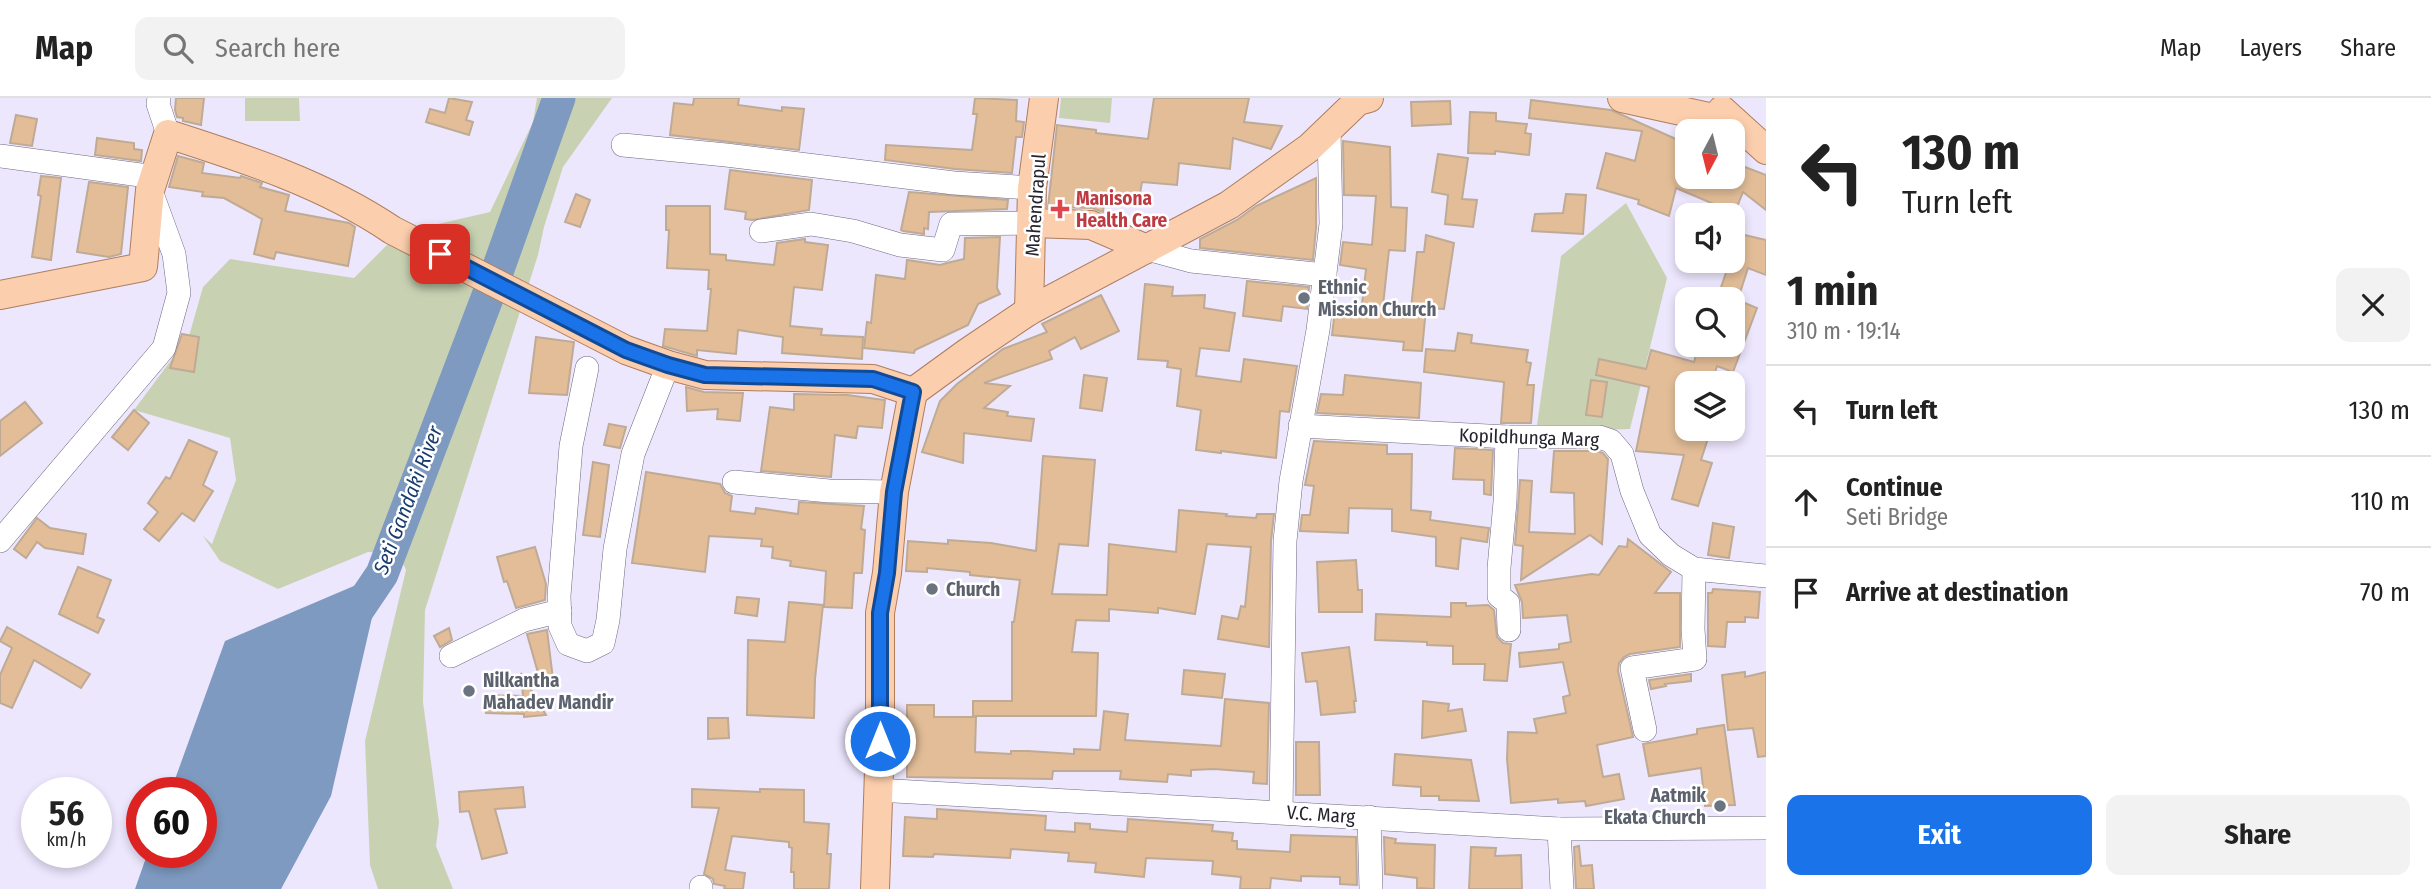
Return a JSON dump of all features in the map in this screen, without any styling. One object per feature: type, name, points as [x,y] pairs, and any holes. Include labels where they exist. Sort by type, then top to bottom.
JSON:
[{"type":"main road","name":"Mahendrapul","points":[[1029,312],[1032,188],[1045,98]]},
{"type":"main road","points":[[1622,98],[1718,119]]},
{"type":"main road","points":[[1710,98],[1732,119]]},
{"type":"main road","points":[[875,889],[880,613],[887,573],[894,492],[913,392],[1029,312],[1229,205],[1309,148],[1362,99]]},
{"type":"main road","points":[[1745,131],[1766,150]]},
{"type":"main road","points":[[0,295],[143,267],[152,183],[168,134],[262,164],[364,211],[392,230],[607,340],[668,365],[705,375],[873,379],[913,392]]},
{"type":"main road","points":[[1032,223],[1091,225],[1147,249]]},
{"type":"street","points":[[159,98],[158,104],[168,134]]},
{"type":"street","points":[[1280,812],[1285,541],[1291,481],[1318,330],[1331,224],[1329,129]]},
{"type":"street","points":[[623,145],[954,183],[1032,188]]},
{"type":"street","points":[[0,156],[152,183],[174,254],[179,293],[164,348],[0,541]]},
{"type":"street","points":[[761,231],[811,224],[853,231],[900,244],[943,250],[951,224],[1032,223]]},
{"type":"street","points":[[1147,249],[1217,265],[1325,275]]},
{"type":"street","points":[[587,368],[571,446],[560,611],[560,626],[568,644],[586,650],[603,643],[615,549],[633,454],[668,365]]},
{"type":"street","name":"Kopildhunga Marg","points":[[1300,426],[1507,437],[1599,437],[1611,442],[1622,454],[1632,491],[1650,535],[1671,555],[1694,569],[1766,576]]},
{"type":"street","points":[[1507,437],[1499,596],[1507,601],[1509,630]]},
{"type":"street","points":[[734,482],[830,491],[894,492]]},
{"type":"street","points":[[1645,730],[1632,668],[1695,659],[1697,656],[1693,629],[1694,569]]},
{"type":"street","points":[[451,656],[524,620],[560,611]]},
{"type":"street","name":"V.C. Marg","points":[[877,790],[1559,829],[1766,828]]},
{"type":"street","points":[[1369,817],[1371,889]]},
{"type":"street","points":[[1559,829],[1562,889]]},
{"type":"green space","points":[[245,98],[299,98],[300,121],[245,121]]},
{"type":"green space","points":[[537,98],[612,98],[563,167],[538,255],[425,610],[423,702],[439,822],[436,846],[453,889],[378,889],[370,865],[365,741],[406,570],[398,553],[368,552],[278,589],[220,561],[203,536],[212,544],[236,480],[230,438],[134,410],[189,336],[203,287],[230,259],[354,278],[399,233],[490,212],[533,122]]},
{"type":"green space","points":[[1061,98],[1112,98],[1110,123],[1059,118]]},
{"type":"green space","points":[[1626,203],[1667,278],[1630,429],[1536,432],[1561,256]]},
{"type":"water","points":[[382,574],[331,796],[281,889],[135,889],[142,868],[217,868],[217,777],[176,777],[225,641]]},
{"type":"building","points":[[176,98],[204,98],[201,125],[177,117]]},
{"type":"building","points":[[449,98],[472,102],[466,120],[473,122],[469,135],[426,122],[430,109],[445,113]]},
{"type":"building","points":[[694,98],[739,98],[738,105],[782,111],[782,107],[804,109],[799,150],[670,135],[674,103],[693,105]]},
{"type":"building","points":[[975,98],[1017,100],[1016,121],[1024,122],[1022,137],[1016,137],[1012,173],[885,160],[886,145],[972,150],[977,114],[973,114]]},
{"type":"building","points":[[1154,98],[1249,98],[1244,122],[1282,126],[1271,149],[1233,138],[1230,169],[1179,163],[1177,185],[1142,182],[1139,199],[1105,195],[1103,212],[1092,208],[1048,207],[1057,125],[1148,139]]},
{"type":"building","points":[[1531,100],[1611,110],[1675,139],[1676,189],[1669,216],[1638,204],[1639,200],[1597,188],[1606,153],[1635,161],[1642,131],[1529,118]]},
{"type":"building","points":[[1450,101],[1451,124],[1412,126],[1411,102]]},
{"type":"building","points":[[1470,112],[1496,113],[1496,121],[1527,124],[1525,133],[1531,134],[1529,155],[1495,151],[1495,154],[1468,153]]},
{"type":"building","points":[[16,115],[37,119],[32,146],[10,143]]},
{"type":"building","points":[[97,138],[134,143],[134,149],[142,150],[141,161],[95,155]]},
{"type":"building","points":[[1343,141],[1390,147],[1391,207],[1407,208],[1405,251],[1389,250],[1382,315],[1410,318],[1417,252],[1424,252],[1426,235],[1454,243],[1444,309],[1426,308],[1422,351],[1403,350],[1404,342],[1332,335],[1335,310],[1361,313],[1366,269],[1340,265],[1343,242],[1372,245],[1376,196],[1344,195]]},
{"type":"building","points":[[1438,154],[1468,158],[1462,199],[1477,200],[1473,227],[1445,224],[1448,195],[1432,192]]},
{"type":"building","points":[[178,156],[204,163],[202,173],[241,176],[262,183],[260,187],[289,195],[285,211],[349,223],[355,227],[348,266],[276,252],[274,259],[254,254],[262,219],[224,198],[202,196],[203,192],[169,187]]},
{"type":"building","points":[[1745,167],[1766,175],[1766,210],[1743,192],[1739,203],[1712,203],[1678,189],[1745,189]]},
{"type":"building","points":[[730,170],[812,180],[809,210],[752,220],[745,219],[746,212],[725,209]]},
{"type":"building","points":[[41,176],[61,178],[51,260],[32,257],[41,196],[38,195]]},
{"type":"building","points":[[1316,178],[1313,260],[1200,248],[1200,239],[1237,220],[1256,206]]},
{"type":"building","points":[[89,182],[128,187],[121,254],[109,257],[77,252]]},
{"type":"building","points":[[909,192],[1008,200],[1007,209],[929,212],[928,229],[924,228],[924,234],[903,231],[901,230]]},
{"type":"building","points":[[576,194],[590,200],[580,227],[565,222]]},
{"type":"building","points":[[1566,194],[1586,195],[1583,234],[1532,231],[1535,214],[1563,213]]},
{"type":"building","points":[[666,206],[710,206],[710,254],[726,255],[726,260],[774,265],[777,243],[805,239],[805,242],[828,245],[822,290],[794,287],[790,326],[822,329],[821,335],[863,337],[862,359],[782,353],[783,337],[738,330],[736,354],[697,350],[697,356],[663,346],[665,329],[707,331],[711,289],[708,289],[709,270],[667,268],[669,230],[666,230]]},
{"type":"building","points":[[1745,235],[1766,240],[1766,275],[1748,268],[1742,287],[1721,287],[1726,273],[1745,273]]},
{"type":"building","points":[[1000,237],[997,288],[1000,294],[978,304],[968,325],[915,350],[914,353],[864,348],[867,322],[871,323],[876,275],[905,279],[907,260],[940,265],[964,259],[965,238]]},
{"type":"building","points":[[1247,281],[1309,287],[1307,309],[1283,306],[1281,321],[1243,316]]},
{"type":"building","points":[[1145,284],[1173,287],[1172,296],[1205,295],[1204,308],[1235,313],[1229,351],[1200,348],[1196,376],[1241,382],[1244,359],[1297,366],[1289,412],[1280,411],[1276,458],[1196,450],[1201,410],[1177,406],[1181,369],[1167,367],[1168,361],[1138,359]]},
{"type":"building","points":[[1101,295],[1119,331],[1081,349],[1075,337],[1049,351],[1052,359],[984,383],[1010,386],[984,408],[1008,412],[1007,416],[1034,419],[1031,441],[964,433],[963,463],[922,452],[940,401],[957,384],[1003,349],[1047,332],[1042,324]]},
{"type":"building","points":[[1745,303],[1757,308],[1745,340]]},
{"type":"building","points":[[1458,333],[1472,335],[1471,343],[1528,350],[1526,362],[1531,363],[1527,385],[1534,385],[1531,423],[1501,423],[1504,382],[1424,372],[1426,349],[1455,351]]},
{"type":"building","points":[[182,334],[199,337],[194,372],[170,368]]},
{"type":"building","points":[[536,337],[574,342],[567,395],[529,393]]},
{"type":"building","points":[[1651,350],[1694,362],[1695,357],[1739,357],[1733,371],[1717,366],[1716,371],[1675,371],[1675,441],[1707,441],[1701,460],[1712,463],[1698,506],[1672,499],[1684,455],[1636,451],[1649,387],[1596,375],[1599,359],[1646,369]]},
{"type":"building","points":[[1084,375],[1107,378],[1102,411],[1080,408]]},
{"type":"building","points":[[1345,375],[1421,383],[1419,418],[1317,413],[1321,394],[1343,395]]},
{"type":"building","points":[[1591,380],[1607,382],[1602,417],[1586,415]]},
{"type":"building","points":[[686,387],[704,392],[743,393],[740,421],[717,419],[718,409],[687,411]]},
{"type":"building","points":[[794,394],[847,395],[885,400],[882,428],[858,426],[856,438],[835,435],[831,477],[761,471],[770,407],[794,410]]},
{"type":"building","points":[[25,402],[42,423],[0,456],[0,421]]},
{"type":"building","points":[[134,410],[149,423],[128,450],[112,437]]},
{"type":"building","points":[[609,424],[626,427],[620,448],[604,445]]},
{"type":"building","points":[[189,440],[217,452],[203,485],[213,491],[194,521],[182,513],[159,541],[144,529],[158,512],[148,503],[166,477],[170,479]]},
{"type":"building","points":[[1314,441],[1387,445],[1387,454],[1412,454],[1411,510],[1431,512],[1430,520],[1489,528],[1487,542],[1461,538],[1458,569],[1436,566],[1436,537],[1392,531],[1392,509],[1349,508],[1348,533],[1300,531],[1302,515],[1310,515],[1314,486],[1305,485]]},
{"type":"building","points":[[1455,448],[1493,450],[1491,495],[1484,494],[1484,480],[1453,479]]},
{"type":"building","points":[[1554,451],[1597,451],[1608,459],[1602,544],[1590,535],[1521,580],[1523,546],[1515,545],[1520,480],[1532,481],[1529,532],[1575,534],[1574,493],[1551,492]]},
{"type":"building","points":[[1043,456],[1095,460],[1088,546],[1059,544],[1052,594],[1107,595],[1109,544],[1176,552],[1179,510],[1256,518],[1257,514],[1274,514],[1269,647],[1218,639],[1222,616],[1238,619],[1241,606],[1245,607],[1251,547],[1207,544],[1195,614],[1158,608],[1158,613],[1109,609],[1109,621],[1076,620],[1072,652],[1098,653],[1096,716],[973,716],[973,701],[1012,701],[1012,622],[1020,580],[927,568],[927,572],[906,571],[908,541],[991,543],[1036,551]]},
{"type":"building","points":[[593,462],[609,465],[600,537],[583,535]]},
{"type":"building","points":[[646,472],[720,484],[725,493],[732,496],[730,511],[755,514],[756,508],[798,514],[799,502],[864,506],[861,529],[865,530],[862,573],[854,573],[852,608],[824,607],[826,571],[790,566],[791,561],[772,558],[773,547],[761,546],[762,539],[709,536],[705,572],[632,563]]},
{"type":"building","points":[[37,518],[50,528],[86,534],[83,554],[45,548],[37,542],[26,558],[14,549]]},
{"type":"building","points":[[1713,523],[1734,527],[1729,558],[1708,555]]},
{"type":"building","points":[[1628,539],[1671,572],[1655,593],[1680,593],[1680,647],[1630,654],[1619,663],[1618,671],[1633,737],[1597,745],[1603,777],[1619,774],[1624,799],[1586,806],[1585,801],[1558,803],[1558,799],[1511,803],[1507,759],[1508,732],[1537,733],[1534,719],[1566,713],[1563,697],[1570,695],[1563,662],[1520,667],[1519,653],[1559,649],[1559,644],[1571,642],[1567,615],[1523,618],[1522,602],[1515,585],[1599,575],[1619,546],[1627,547]]},
{"type":"building","points":[[535,547],[546,584],[545,600],[516,608],[507,581],[504,582],[497,557]]},
{"type":"building","points":[[1356,560],[1358,590],[1362,590],[1362,612],[1319,612],[1317,562]]},
{"type":"building","points":[[78,567],[111,580],[97,617],[104,620],[98,633],[59,614]]},
{"type":"building","points":[[1713,589],[1760,592],[1758,618],[1745,617],[1745,622],[1727,622],[1725,647],[1708,646],[1708,593],[1712,593]]},
{"type":"building","points":[[737,597],[759,599],[757,616],[735,613]]},
{"type":"building","points":[[789,602],[823,605],[814,718],[747,715],[748,640],[785,642]]},
{"type":"building","points":[[1451,603],[1466,603],[1466,606],[1488,605],[1494,610],[1497,637],[1503,643],[1511,644],[1507,681],[1484,680],[1485,664],[1453,664],[1453,646],[1375,640],[1376,614],[1451,617]]},
{"type":"building","points":[[7,627],[90,674],[81,688],[34,660],[12,708],[0,703],[0,675],[12,648],[0,641]]},
{"type":"building","points":[[449,628],[452,640],[440,647],[434,636]]},
{"type":"building","points":[[547,630],[553,679],[540,680],[527,634]]},
{"type":"building","points":[[1349,647],[1355,712],[1321,715],[1317,681],[1306,682],[1302,653]]},
{"type":"building","points":[[1184,670],[1225,674],[1222,698],[1182,694]]},
{"type":"building","points":[[1745,672],[1745,677],[1766,672],[1766,756],[1758,757],[1753,728],[1728,730],[1722,675]]},
{"type":"building","points":[[521,673],[546,715],[524,717],[524,714],[486,713],[487,695],[523,696]]},
{"type":"building","points":[[1691,674],[1691,681],[1665,684],[1666,686],[1651,689],[1649,680]]},
{"type":"building","points":[[1225,699],[1269,703],[1267,784],[1253,783],[1254,772],[1214,769],[1191,770],[1191,776],[1168,774],[1167,782],[1120,779],[1121,771],[1053,771],[1052,779],[907,777],[907,705],[934,705],[934,717],[976,717],[975,752],[1074,754],[1074,749],[1100,750],[1104,711],[1128,714],[1125,740],[1221,746]]},
{"type":"building","points":[[1423,701],[1449,704],[1448,711],[1462,709],[1466,731],[1422,738]]},
{"type":"building","points":[[708,718],[728,718],[729,738],[708,739]]},
{"type":"building","points":[[1724,725],[1735,805],[1705,806],[1701,768],[1649,776],[1643,744],[1697,734],[1697,729]]},
{"type":"building","points":[[1296,742],[1319,742],[1320,795],[1296,795]]},
{"type":"building","points":[[1395,754],[1471,760],[1479,801],[1439,800],[1439,796],[1421,796],[1421,787],[1393,785]]},
{"type":"building","points":[[523,787],[525,807],[495,809],[507,853],[482,859],[469,811],[460,812],[459,792]]},
{"type":"building","points":[[692,789],[760,792],[760,789],[804,790],[804,822],[829,824],[829,889],[794,889],[794,872],[791,872],[792,848],[789,847],[789,842],[732,836],[725,870],[745,873],[743,889],[724,889],[725,886],[714,884],[713,879],[704,874],[719,808],[692,807]]},
{"type":"building","points":[[937,809],[1046,816],[1045,830],[1075,832],[1075,823],[1090,824],[1090,829],[1127,832],[1128,819],[1213,825],[1212,831],[1233,833],[1232,841],[1237,841],[1237,849],[1290,852],[1291,835],[1356,837],[1357,885],[1340,884],[1340,877],[1301,876],[1301,881],[1271,878],[1270,889],[1240,889],[1241,877],[1212,874],[1213,861],[1146,858],[1144,877],[1095,872],[1096,863],[1068,861],[1069,853],[1011,849],[1010,858],[934,854],[933,857],[903,856],[905,817],[937,819]]},
{"type":"building","points":[[1384,837],[1396,839],[1395,843],[1435,845],[1434,889],[1417,888],[1417,878],[1385,874]]},
{"type":"building","points":[[1579,846],[1581,866],[1592,865],[1594,889],[1576,889],[1574,847]]},
{"type":"building","points":[[1471,847],[1496,848],[1495,856],[1521,855],[1522,889],[1469,889]]},
{"type":"waterway","name":"Seti Gandaki River","points":[[357,611],[382,574],[497,272],[559,98]]},
{"type":"place","name":"Manisona Health Care","points":[[1060,209]]},
{"type":"place","name":"Ethnic Mission Church","points":[[1304,298]]},
{"type":"place","name":"Church","points":[[932,589]]},
{"type":"place","name":"Nilkantha Mahadev Mandir","points":[[469,691]]},
{"type":"place","name":"Aatmik Ekata Church","points":[[1720,806]]},
{"type":"route","points":[[440,254],[626,350],[668,365],[705,375],[873,379],[913,392],[894,492],[887,573],[880,613],[880,741]]}]
